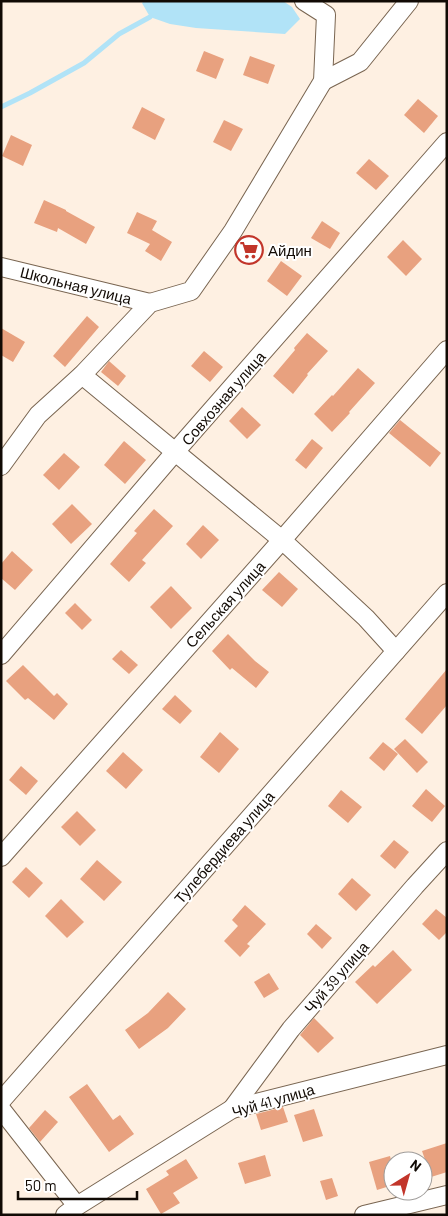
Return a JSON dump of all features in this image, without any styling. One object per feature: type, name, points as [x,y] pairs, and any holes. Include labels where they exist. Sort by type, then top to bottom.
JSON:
[{"type":"street","points":[[1,466],[38,415],[82,376],[150,303],[191,290],[233,231],[323,80],[326,15],[304,1]]},
{"type":"street","points":[[323,80],[360,62],[409,1]]},
{"type":"street","name":"Совхозная улица","points":[[1,655],[175,452],[447,142]]},
{"type":"street","name":"Школьная улица","points":[[1,267],[150,303]]},
{"type":"street","name":"Сельская улица","points":[[1,857],[282,540],[447,350]]},
{"type":"street","points":[[82,376],[282,540],[366,618],[396,651]]},
{"type":"street","name":"Тулебердиева улица","points":[[1,1101],[446,594]]},
{"type":"street","name":"Чуй 39 улица","points":[[232,1109],[291,1029],[447,851]]},
{"type":"street","name":"Чуй 41 улица","points":[[71,1210],[232,1109],[447,1055]]},
{"type":"street","points":[[1,1109],[71,1210]]},
{"type":"street","points":[[364,1215],[447,1195]]},
{"type":"water","points":[[144,1],[283,1],[292,7],[300,19],[285,34],[196,28],[170,24],[150,17],[142,3]]},
{"type":"building","points":[[204,51],[224,59],[216,79],[196,71]]},
{"type":"building","points":[[250,56],[275,65],[268,84],[243,75]]},
{"type":"building","points":[[418,99],[438,116],[424,133],[404,115]]},
{"type":"building","points":[[142,107],[165,119],[155,140],[132,128]]},
{"type":"building","points":[[224,120],[243,129],[231,151],[213,142]]},
{"type":"building","points":[[11,135],[32,145],[23,166],[2,156]]},
{"type":"building","points":[[369,159],[389,176],[376,190],[356,173]]},
{"type":"building","points":[[44,200],[95,227],[86,244],[58,228],[57,232],[34,223]]},
{"type":"building","points":[[137,212],[157,221],[152,230],[172,242],[161,261],[145,251],[150,244],[127,233]]},
{"type":"building","points":[[322,221],[340,233],[330,249],[311,238]]},
{"type":"building","points":[[403,240],[422,259],[406,276],[387,257]]},
{"type":"building","points":[[281,261],[302,276],[287,296],[267,281]]},
{"type":"building","points":[[87,316],[99,327],[65,367],[53,356]]},
{"type":"building","points":[[1,328],[25,342],[13,362],[1,355]]},
{"type":"building","points":[[307,333],[328,351],[307,374],[293,394],[273,376]]},
{"type":"building","points":[[204,351],[223,367],[210,382],[191,366]]},
{"type":"building","points":[[109,361],[126,376],[118,386],[101,372]]},
{"type":"building","points":[[358,368],[375,383],[332,432],[314,414]]},
{"type":"building","points":[[242,407],[261,425],[247,439],[229,421]]},
{"type":"building","points":[[400,420],[441,453],[430,467],[389,433]]},
{"type":"building","points":[[312,439],[323,448],[306,469],[295,460]]},
{"type":"building","points":[[124,441],[146,460],[125,484],[104,465]]},
{"type":"building","points":[[64,453],[80,467],[59,490],[43,475]]},
{"type":"building","points":[[72,504],[92,524],[71,544],[52,524]]},
{"type":"building","points":[[154,509],[173,526],[142,560],[146,563],[129,582],[110,564],[137,533],[134,531]]},
{"type":"building","points":[[203,525],[219,540],[201,559],[186,544]]},
{"type":"building","points":[[12,551],[33,570],[15,590],[1,578],[1,564]]},
{"type":"building","points":[[279,572],[298,589],[282,607],[262,590]]},
{"type":"building","points":[[171,586],[192,608],[171,629],[150,607]]},
{"type":"building","points":[[75,603],[92,620],[82,630],[65,613]]},
{"type":"building","points":[[228,634],[269,672],[256,688],[232,668],[230,670],[212,651]]},
{"type":"building","points":[[121,650],[138,665],[129,674],[112,659]]},
{"type":"building","points":[[23,665],[54,696],[57,693],[68,704],[54,720],[28,698],[25,700],[6,681]]},
{"type":"building","points":[[447,669],[447,705],[422,734],[405,719]]},
{"type":"building","points":[[175,695],[192,711],[180,724],[162,709]]},
{"type":"building","points":[[220,732],[239,749],[219,773],[200,757]]},
{"type":"building","points":[[405,739],[428,762],[417,773],[394,749]]},
{"type":"building","points":[[383,742],[398,754],[384,771],[369,758]]},
{"type":"building","points":[[123,752],[143,770],[126,789],[106,771]]},
{"type":"building","points":[[21,766],[38,781],[26,795],[9,780]]},
{"type":"building","points":[[426,789],[445,806],[432,822],[412,806]]},
{"type":"building","points":[[341,790],[362,807],[348,823],[328,806]]},
{"type":"building","points":[[77,811],[96,830],[80,846],[61,827]]},
{"type":"building","points":[[394,840],[409,852],[395,869],[380,856]]},
{"type":"building","points":[[97,860],[122,882],[104,901],[80,879]]},
{"type":"building","points":[[26,867],[43,883],[29,898],[12,882]]},
{"type":"building","points":[[352,878],[371,895],[356,911],[338,894]]},
{"type":"building","points":[[61,899],[84,922],[67,938],[45,916]]},
{"type":"building","points":[[245,905],[266,924],[247,944],[250,946],[240,957],[224,941],[238,926],[232,920]]},
{"type":"building","points":[[436,909],[447,918],[447,932],[439,940],[422,924]]},
{"type":"building","points":[[316,924],[332,938],[322,949],[307,934]]},
{"type":"building","points":[[393,950],[412,970],[377,1004],[355,982]]},
{"type":"building","points":[[269,973],[279,989],[264,998],[254,982]]},
{"type":"building","points":[[168,992],[186,1009],[168,1028],[139,1049],[125,1030],[148,1013]]},
{"type":"building","points":[[314,1018],[334,1038],[318,1053],[300,1035]]},
{"type":"building","points":[[87,1084],[113,1120],[120,1115],[134,1134],[109,1152],[69,1097]]},
{"type":"building","points":[[283,1107],[288,1122],[261,1130],[256,1114]]},
{"type":"building","points":[[314,1109],[323,1136],[303,1142],[294,1115]]},
{"type":"building","points":[[45,1110],[58,1122],[40,1142],[29,1128]]},
{"type":"building","points":[[447,1143],[447,1172],[433,1176],[433,1151],[422,1151]]},
{"type":"building","points":[[265,1155],[271,1176],[245,1184],[238,1163]]},
{"type":"building","points":[[383,1158],[383,1188],[377,1190],[369,1162]]},
{"type":"building","points":[[186,1159],[198,1178],[173,1193],[180,1203],[161,1214],[146,1189],[169,1175],[166,1171]]},
{"type":"building","points":[[332,1178],[338,1196],[326,1200],[320,1181]]},
{"type":"waterway","points":[[1,107],[84,63],[119,34],[150,17]]},
{"type":"place","name":"Айдин","points":[[249,250]]}]
